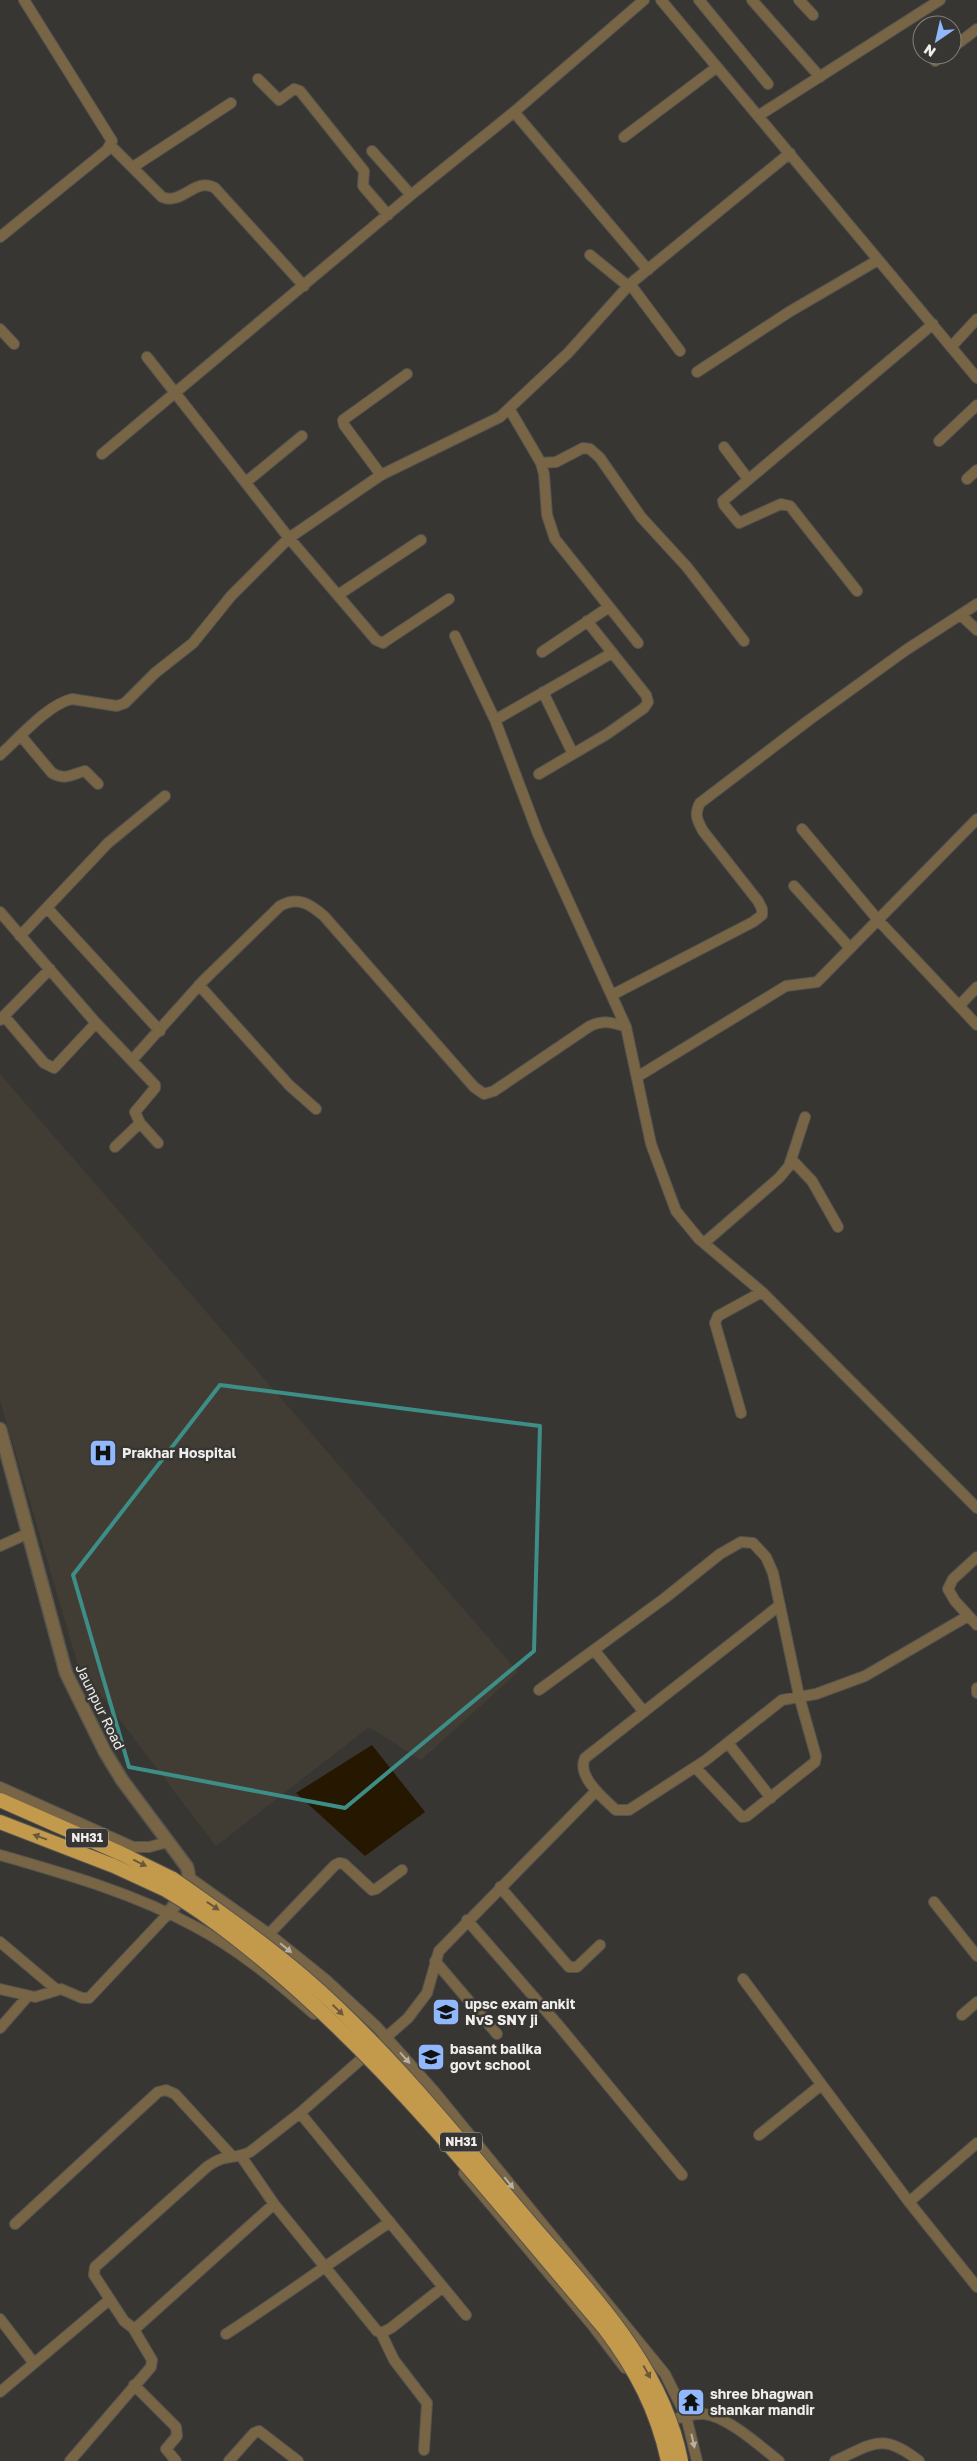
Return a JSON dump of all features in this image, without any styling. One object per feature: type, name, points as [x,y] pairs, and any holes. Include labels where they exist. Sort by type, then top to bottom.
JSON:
[{"type":"highway","name":"NH31","points":[[0,1800],[120,1853],[248,1932],[306,1979],[382,2052],[429,2104],[620,2329],[658,2392],[675,2433],[681,2461]]},
{"type":"highway","name":"NH31","points":[[0,1822],[169,1885],[192,1906],[269,1965],[352,2039],[419,2111],[605,2329],[627,2359],[662,2430],[668,2461]]},
{"type":"street","points":[[24,0],[111,136],[111,146],[162,196],[168,199],[174,199],[201,184],[208,184],[214,188],[304,286]]},
{"type":"street","points":[[102,454],[411,195],[514,112],[644,0]]},
{"type":"street","points":[[661,0],[977,378]]},
{"type":"street","points":[[699,0],[768,84]]},
{"type":"street","points":[[752,0],[820,77]]},
{"type":"street","points":[[799,0],[813,15]]},
{"type":"street","points":[[758,116],[940,0]]},
{"type":"street","points":[[962,41],[977,30]]},
{"type":"street","points":[[624,137],[717,67]]},
{"type":"street","points":[[258,80],[279,100],[294,89],[300,91],[364,171],[364,186],[388,215]]},
{"type":"street","points":[[133,167],[231,103]]},
{"type":"street","points":[[514,112],[648,270]]},
{"type":"street","points":[[0,237],[111,146]]},
{"type":"street","points":[[372,151],[411,195]]},
{"type":"street","points":[[0,755],[49,711],[65,700],[72,699],[117,706],[125,703],[155,673],[193,643],[231,596],[289,538],[381,475],[500,417],[510,410],[568,353],[629,285],[790,153]]},
{"type":"street","points":[[590,255],[629,285],[680,351]]},
{"type":"street","points":[[696,372],[788,312],[878,260]]},
{"type":"street","points":[[951,347],[977,319]]},
{"type":"street","points":[[856,591],[790,506],[780,504],[743,522],[735,520],[724,501],[933,324]]},
{"type":"street","points":[[0,329],[14,344]]},
{"type":"street","points":[[148,356],[289,538],[376,640],[383,642],[449,599]]},
{"type":"street","points":[[381,475],[344,425],[343,420],[407,374]]},
{"type":"street","points":[[939,441],[977,405]]},
{"type":"street","points":[[510,410],[541,463],[544,474],[548,521],[555,539],[638,644]]},
{"type":"street","points":[[246,482],[302,436]]},
{"type":"street","points":[[724,447],[748,479]]},
{"type":"street","points":[[541,463],[556,462],[583,448],[596,453],[641,517],[687,567],[744,641]]},
{"type":"street","points":[[967,479],[977,470]]},
{"type":"street","points":[[338,595],[421,540]]},
{"type":"street","points":[[612,995],[753,922],[762,915],[762,909],[758,901],[700,825],[696,811],[700,803],[809,720],[906,650],[962,616],[977,604]]},
{"type":"street","points":[[542,652],[609,607]]},
{"type":"street","points":[[962,616],[977,630]]},
{"type":"street","points":[[538,774],[607,734],[644,708],[648,702],[646,695],[587,621]]},
{"type":"street","points":[[455,636],[495,720],[538,834],[626,1027],[651,1144],[676,1211],[687,1226],[704,1243],[762,1292],[977,1508]]},
{"type":"street","points":[[495,720],[612,653]]},
{"type":"street","points":[[543,692],[574,754]]},
{"type":"street","points":[[21,736],[52,773],[68,778],[85,771],[98,784]]},
{"type":"street","points":[[20,936],[48,909],[108,843],[166,796]]},
{"type":"street","points":[[638,1077],[786,986],[816,982],[977,819]]},
{"type":"street","points":[[802,829],[878,920],[977,1025]]},
{"type":"street","points":[[794,886],[850,948]]},
{"type":"street","points":[[133,1060],[199,985],[280,906],[290,900],[301,900],[324,916],[474,1087],[484,1094],[494,1092],[590,1026],[601,1022],[611,1022],[626,1027]]},
{"type":"street","points":[[48,909],[160,1031]]},
{"type":"street","points":[[0,912],[96,1023],[155,1085],[155,1088],[135,1112],[140,1122],[158,1144]]},
{"type":"street","points":[[50,969],[2,1018],[44,1063],[54,1068],[96,1023]]},
{"type":"street","points":[[199,985],[289,1085],[316,1109]]},
{"type":"street","points":[[959,1006],[977,987]]},
{"type":"street","points":[[704,1243],[779,1178],[792,1160],[805,1117]]},
{"type":"street","points":[[115,1147],[140,1122]]},
{"type":"street","points":[[792,1160],[812,1181],[838,1227]]},
{"type":"street","points":[[741,1413],[715,1323],[718,1316],[762,1292]]},
{"type":"street","name":"Jaunpur Road","points":[[0,1429],[66,1673],[117,1773],[187,1867],[190,1878]]},
{"type":"street","points":[[0,1546],[29,1533]]},
{"type":"street","points":[[539,1690],[720,1554],[741,1542],[753,1543],[766,1557],[773,1573],[799,1696],[816,1756],[815,1762],[771,1798],[747,1816],[742,1817],[695,1767]]},
{"type":"street","points":[[977,1557],[948,1586],[949,1594],[977,1624]]},
{"type":"street","points":[[780,1605],[585,1758],[583,1770],[596,1790],[616,1810],[629,1810],[695,1767],[782,1700],[816,1694],[865,1676],[968,1616]]},
{"type":"street","points":[[594,1650],[644,1712]]},
{"type":"street","points":[[977,1688],[977,1693]]},
{"type":"street","points":[[728,1742],[771,1798]]},
{"type":"street","points":[[0,1787],[133,1847],[149,1847],[168,1842]]},
{"type":"street","points":[[70,2461],[134,2385],[148,2372],[152,2364],[133,2328],[124,2321],[94,2275],[95,2267],[208,2166],[236,2156],[300,2113],[386,2038],[421,2004],[431,1983],[439,1950],[466,1920],[596,1790]]},
{"type":"street","points":[[0,1855],[115,1891],[168,1914],[224,1944],[267,1974],[330,2028],[412,2111],[593,2326],[632,2378],[654,2424],[663,2461]]},
{"type":"street","points":[[269,1934],[339,1863],[344,1864],[372,1890],[402,1870]]},
{"type":"street","points":[[0,1989],[28,1996],[66,1990],[82,1998],[89,1998],[168,1914],[189,1886],[190,1878],[269,1934],[325,1980],[386,2038],[434,2090],[665,2374],[686,2416],[697,2461]]},
{"type":"street","points":[[500,1887],[569,1967],[576,1967],[600,1945]]},
{"type":"street","points":[[934,1902],[977,1956]]},
{"type":"street","points":[[466,1920],[560,2027],[682,2175]]},
{"type":"street","points":[[0,1942],[57,1990]]},
{"type":"street","points":[[435,1961],[496,2034]]},
{"type":"street","points":[[743,1979],[909,2202],[977,2287]]},
{"type":"street","points":[[0,2028],[28,1996]]},
{"type":"street","points":[[962,2014],[977,2002]]},
{"type":"street","points":[[759,2135],[821,2085]]},
{"type":"street","points":[[15,2224],[158,2092],[166,2090],[175,2094],[236,2156],[326,2265],[372,2326],[381,2333],[394,2360],[427,2403],[424,2450]]},
{"type":"street","points":[[300,2113],[466,2315]]},
{"type":"street","points":[[909,2202],[977,2143]]},
{"type":"street","points":[[133,2328],[140,2325],[274,2204]]},
{"type":"street","points":[[226,2334],[301,2285],[326,2265],[390,2222]]},
{"type":"street","points":[[381,2333],[391,2328],[443,2287]]},
{"type":"street","points":[[0,2392],[33,2362],[109,2300]]},
{"type":"street","points":[[0,2318],[33,2362]]},
{"type":"street","points":[[134,2385],[176,2427],[177,2436],[166,2449],[176,2461]]},
{"type":"street","points":[[654,2424],[686,2416],[702,2414],[713,2416],[733,2426],[779,2461]]},
{"type":"street","points":[[229,2461],[258,2431],[298,2461]]},
{"type":"street","points":[[836,2461],[883,2442],[899,2446],[919,2461]]},
{"type":"highlighted area","points":[[220,1385],[540,1426],[534,1651],[345,1808],[129,1767],[73,1575]]},
{"type":"shaded area","points":[[0,1074],[518,1672],[421,1760],[369,1727],[216,1846],[78,1665],[0,1400]]},
{"type":"shaded area","points":[[372,1745],[425,1812],[365,1856],[296,1793]]},
{"type":"place","name":"Prakhar Hospital","points":[[103,1453]]},
{"type":"place","name":"upsc exam ankit NvS SNY ji","points":[[446,2012]]},
{"type":"place","name":"basant balika govt school","points":[[431,2057]]},
{"type":"place","name":"shree bhagwan shankar mandir","points":[[691,2402]]}]
